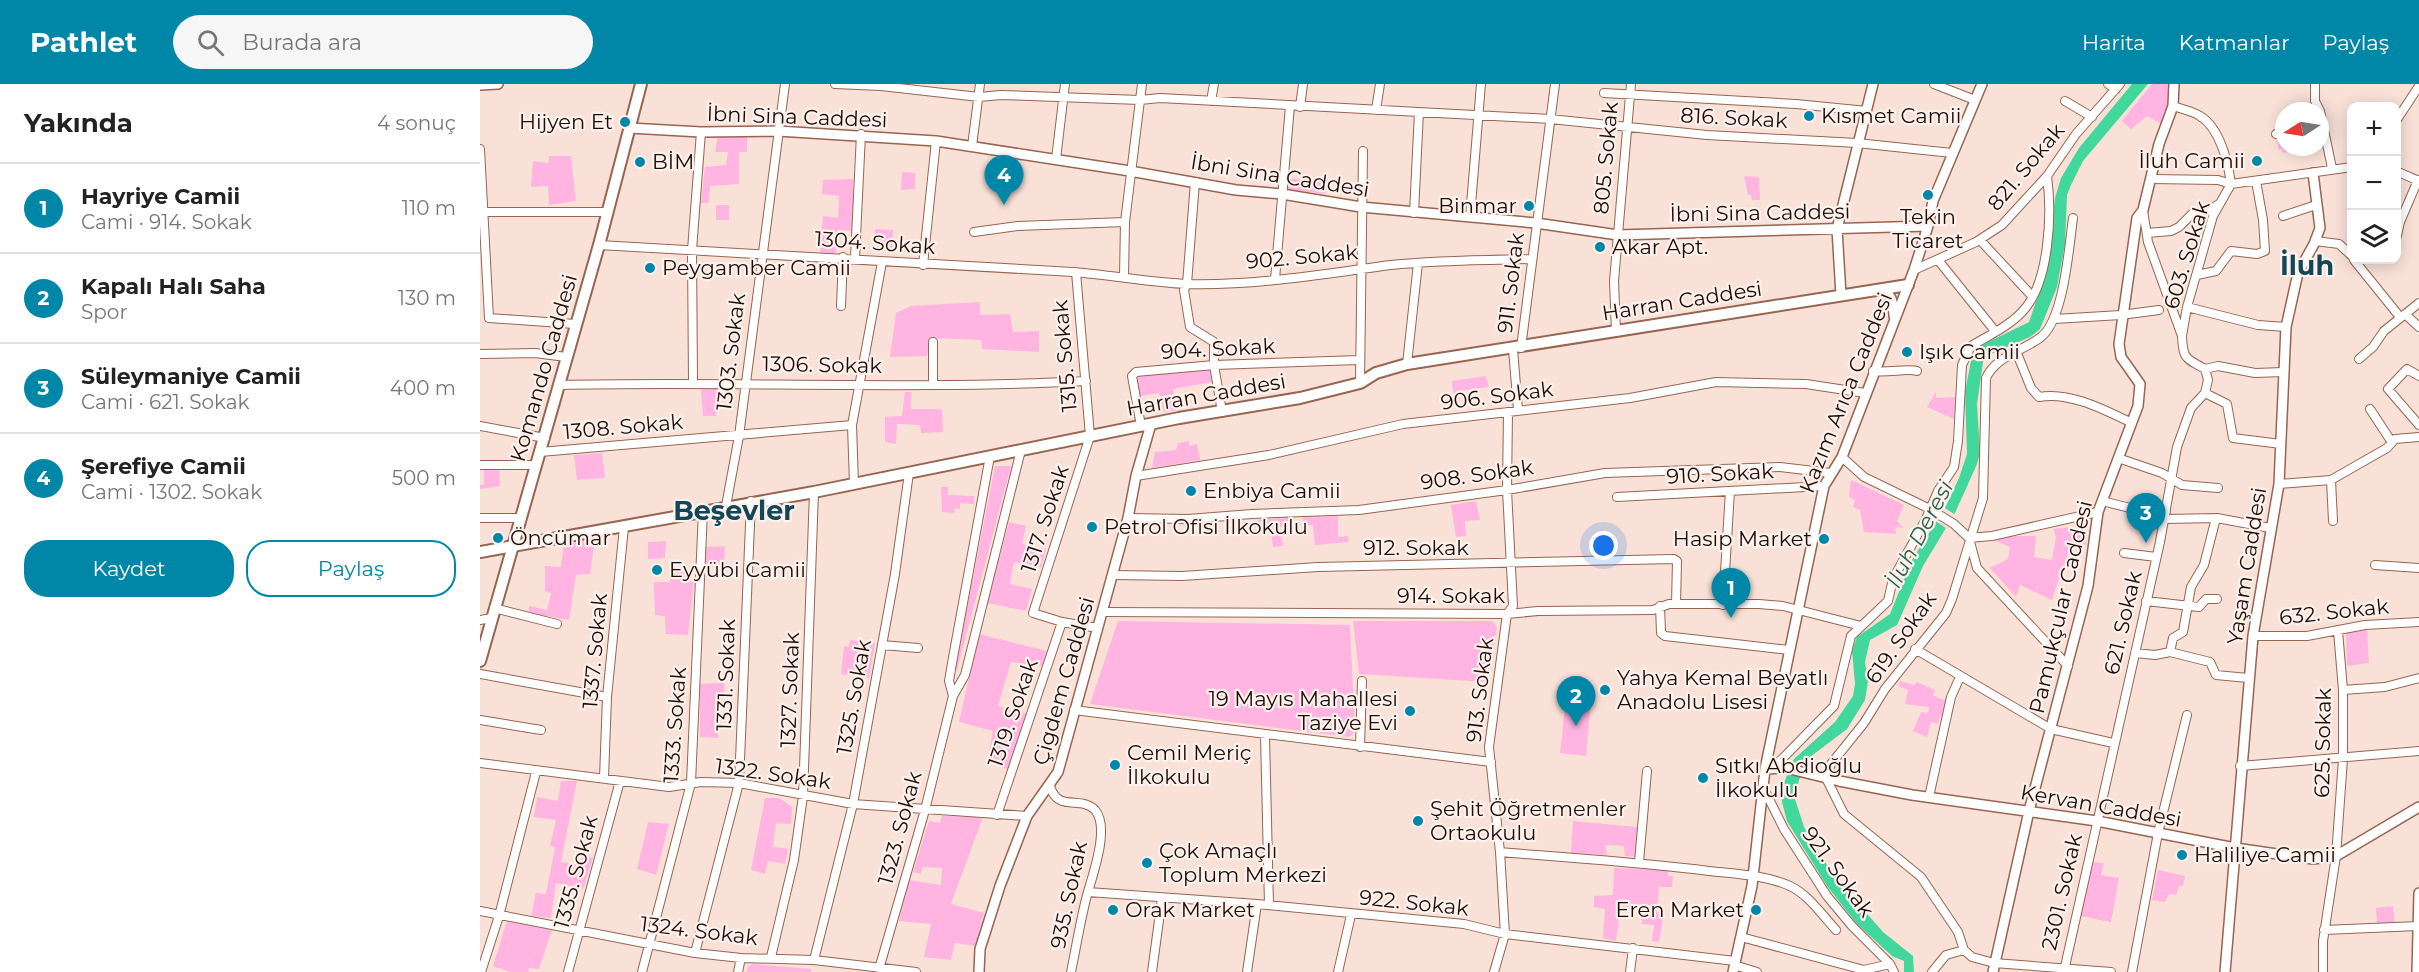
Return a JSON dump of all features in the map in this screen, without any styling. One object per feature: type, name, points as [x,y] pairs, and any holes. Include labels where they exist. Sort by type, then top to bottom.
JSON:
[{"type":"main road","name":"Komando Caddesi","points":[[480,661],[488,615],[522,518],[599,245],[641,84]]},
{"type":"main road","name":"Harran Caddesi","points":[[480,552],[624,527],[751,501],[814,492],[1146,425],[1300,398],[1360,382],[1376,373],[1407,364],[1908,285]]},
{"type":"street","points":[[480,85],[498,84]]},
{"type":"street","name":"1303. Sokak","points":[[726,506],[738,436],[785,84]]},
{"type":"street","name":"816. Sokak","points":[[835,84],[881,85],[979,98],[1001,94],[1140,100],[1160,98],[1550,119],[1625,128],[1857,143],[1952,153]]},
{"type":"street","points":[[972,146],[980,84]]},
{"type":"street","points":[[1056,159],[1065,84]]},
{"type":"street","points":[[1124,277],[1125,222],[1142,84]]},
{"type":"street","points":[[1211,101],[1214,84]]},
{"type":"street","points":[[1300,107],[1303,84]]},
{"type":"street","points":[[1376,110],[1380,84]]},
{"type":"street","points":[[1470,217],[1477,116],[1482,84]]},
{"type":"street","name":"911. Sokak","points":[[1517,348],[1532,259],[1555,84]]},
{"type":"street","name":"805. Sokak","points":[[1616,332],[1614,281],[1630,84]]},
{"type":"street","points":[[1840,295],[1837,230],[1873,84]]},
{"type":"street","points":[[1934,84],[1975,100]]},
{"type":"street","name":"Kazım Arıca Caddesi","points":[[1734,966],[1754,877],[1765,769],[1824,486],[1842,457],[1914,270],[1928,226],[1933,201],[1982,84]]},
{"type":"street","points":[[2108,84],[2118,87]]},
{"type":"street","name":"Pamukçular Caddesi","points":[[1994,967],[2029,811],[2088,586],[2098,512],[2132,423],[2141,389],[2119,352],[2121,315],[2137,218],[2143,210],[2159,144],[2173,106],[2174,84]]},
{"type":"street","points":[[2315,84],[2316,102]]},
{"type":"street","points":[[2401,115],[2419,86]]},
{"type":"street","name":"821. Sokak","points":[[1914,270],[1980,240],[2002,225],[2047,176],[2076,134],[2118,87]]},
{"type":"street","points":[[1604,93],[1797,104],[1867,111]]},
{"type":"street","points":[[2065,101],[2092,117]]},
{"type":"street","points":[[1275,279],[1290,106]]},
{"type":"street","name":"603. Sokak","points":[[2173,106],[2201,117],[2209,123],[2221,145],[2232,184],[2213,216],[2187,307],[2182,336]]},
{"type":"street","points":[[1414,213],[1419,112]]},
{"type":"street","name":"İbni Sina Caddesi","points":[[629,128],[701,132],[778,130],[936,141],[1236,190],[1282,194],[1414,213],[1536,222],[1618,235],[1928,226]]},
{"type":"street","points":[[693,382],[692,250],[701,132]]},
{"type":"street","points":[[855,258],[861,135]]},
{"type":"street","points":[[923,265],[936,141]]},
{"type":"street","points":[[480,149],[484,212],[483,251],[489,318],[575,324]]},
{"type":"street","points":[[1360,382],[1363,151]]},
{"type":"street","points":[[2329,154],[2332,168]]},
{"type":"street","points":[[2152,179],[2218,180],[2232,184],[2347,167]]},
{"type":"street","name":"Yaşam Caddesi","points":[[2225,972],[2248,678],[2279,484],[2286,327],[2298,273],[2315,241],[2319,228],[2313,172]]},
{"type":"street","points":[[2401,173],[2419,181],[2401,220]]},
{"type":"street","points":[[1765,769],[1781,760],[1834,706],[1851,636],[1888,601],[1893,579],[1933,511],[1954,467],[1957,455],[1964,359],[1971,346],[2024,311],[2032,296],[2042,268],[2050,219],[2047,176]]},
{"type":"street","points":[[2197,275],[2220,268],[2231,252],[2257,254],[2265,251],[2263,220],[2256,181]]},
{"type":"street","points":[[1195,182],[1184,298],[1190,327],[1214,342],[1214,365],[1222,412]]},
{"type":"street","points":[[2147,232],[2170,231],[2179,227],[2193,213],[2207,211],[2221,203]]},
{"type":"street","points":[[2283,216],[2316,205]]},
{"type":"street","points":[[2143,210],[2156,267],[2182,336],[2184,358],[2205,369],[2218,366],[2255,373],[2284,372]]},
{"type":"street","points":[[484,212],[606,212]]},
{"type":"street","points":[[2073,219],[2068,260],[2054,319],[2159,310]]},
{"type":"street","points":[[974,232],[1018,226],[1125,222]]},
{"type":"street","points":[[1980,240],[2032,296]]},
{"type":"street","points":[[2315,241],[2339,244],[2347,252]]},
{"type":"street","name":"1304. Sokak","points":[[599,245],[762,255],[843,257],[923,265],[1076,272]]},
{"type":"street","points":[[841,306],[843,257]]},
{"type":"street","name":"902. Sokak","points":[[1076,272],[1187,284],[1344,274],[1418,263],[1532,259]]},
{"type":"street","points":[[1938,260],[1995,331]]},
{"type":"street","points":[[854,484],[852,425],[882,262]]},
{"type":"street","points":[[1407,364],[1418,263]]},
{"type":"street","points":[[2358,264],[2403,316],[2419,327]]},
{"type":"street","name":"1315. Sokak","points":[[1076,272],[1090,436]]},
{"type":"street","points":[[1876,290],[1888,293],[1891,297],[1894,318]]},
{"type":"street","points":[[2359,359],[2373,347],[2384,331],[2419,303]]},
{"type":"street","points":[[2187,307],[2258,325],[2286,327]]},
{"type":"street","name":"619. Sokak","points":[[1826,777],[1831,764],[1864,723],[1885,689],[1946,613],[1983,498],[1986,378],[1995,364],[2041,336],[2054,319]]},
{"type":"street","points":[[933,342],[933,384]]},
{"type":"street","points":[[1517,348],[1518,410]]},
{"type":"street","points":[[2016,351],[2031,388],[2039,397],[2059,395],[2091,403],[2132,423]]},
{"type":"street","points":[[480,354],[535,353],[566,357]]},
{"type":"street","name":"904. Sokak","points":[[1146,425],[1133,373],[1214,365],[1359,360]]},
{"type":"street","points":[[1874,370],[1886,373],[1911,369],[1917,371]]},
{"type":"street","points":[[2205,369],[2208,380],[2205,393],[2227,404],[2233,438],[2281,444]]},
{"type":"street","points":[[2419,376],[2407,369],[2388,389],[2419,425]]},
{"type":"street","name":"1306. Sokak","points":[[558,385],[693,382],[933,384],[1086,381]]},
{"type":"street","name":"906. Sokak","points":[[1136,476],[1269,455],[1403,424],[1630,398],[1716,382],[1806,384],[1865,393]]},
{"type":"street","name":"621. Sokak","points":[[2097,821],[2165,515],[2170,478],[2185,419],[2191,408],[2205,393]]},
{"type":"street","points":[[2370,409],[2391,441]]},
{"type":"street","name":"913. Sokak","points":[[1494,972],[1505,934],[1500,852],[1489,747],[1507,614],[1513,606],[1507,490],[1508,412]]},
{"type":"street","name":"1308. Sokak","points":[[540,452],[852,425]]},
{"type":"street","name":"Çigdem Caddesi","points":[[979,972],[984,939],[1027,816],[1058,772],[1128,518],[1146,425]]},
{"type":"street","points":[[480,426],[545,438]]},
{"type":"street","name":"1317. Sokak","points":[[1062,622],[1033,613],[1090,436]]},
{"type":"street","points":[[2279,484],[2331,480],[2386,448],[2391,441],[2401,437],[2419,437]]},
{"type":"street","name":"1323. Sokak","points":[[879,969],[925,810],[953,696],[965,675],[1021,450]]},
{"type":"street","name":"1323. Sokak","points":[[953,696],[949,681],[990,456]]},
{"type":"street","points":[[1842,457],[1864,477],[1933,511],[1954,524],[1969,538],[1977,568],[2068,666]]},
{"type":"street","points":[[2118,458],[2162,473],[2182,485],[2218,488]]},
{"type":"street","points":[[480,465],[536,465]]},
{"type":"street","name":"908. Sokak","points":[[1128,518],[1188,519],[1359,510],[1507,490],[1605,473],[1780,467],[1831,473]]},
{"type":"street","name":"1325. Sokak","points":[[814,960],[853,804],[882,645],[909,473]]},
{"type":"street","points":[[2331,480],[2333,521]]},
{"type":"street","name":"910. Sokak","points":[[1617,497],[1824,486]]},
{"type":"street","points":[[1723,605],[1730,491]]},
{"type":"street","name":"1327. Sokak","points":[[771,957],[794,860],[803,796],[814,492]]},
{"type":"street","name":"1331. Sokak","points":[[695,952],[739,783],[751,501]]},
{"type":"street","points":[[2102,501],[2146,512],[2216,518],[2271,528]]},
{"type":"street","name":"1333. Sokak","points":[[642,972],[692,783],[704,511]]},
{"type":"street","points":[[1969,538],[1992,536],[2098,512]]},
{"type":"street","points":[[480,518],[522,518]]},
{"type":"street","points":[[2170,652],[2172,638],[2185,628],[2191,587],[2204,565],[2216,518]]},
{"type":"street","name":"1337. Sokak","points":[[604,778],[607,697],[624,527]]},
{"type":"street","points":[[2124,553],[2156,557]]},
{"type":"street","name":"912. Sokak","points":[[1113,575],[1215,574],[1318,567],[1674,559],[1677,561],[1678,571],[1676,604]]},
{"type":"street","points":[[2375,565],[2419,568]]},
{"type":"street","points":[[2146,602],[2199,607],[2206,599],[2217,599]]},
{"type":"street","name":"914. Sokak","points":[[1102,612],[1507,614],[1538,611],[1653,610],[1660,606],[1676,604],[1759,604],[1797,610],[1861,626]]},
{"type":"street","points":[[1660,606],[1661,633],[1665,636],[1789,650]]},
{"type":"street","points":[[488,615],[557,624]]},
{"type":"street","points":[[1062,622],[1098,628]]},
{"type":"street","name":"1319. Sokak","points":[[997,815],[1062,622]]},
{"type":"street","name":"632. Sokak","points":[[2253,636],[2307,636],[2365,626],[2419,622]]},
{"type":"street","name":"625. Sokak","points":[[2323,972],[2324,930],[2336,856],[2343,759],[2343,690],[2338,630]]},
{"type":"street","points":[[882,645],[918,648]]},
{"type":"street","points":[[1915,649],[2052,729],[2113,743]]},
{"type":"street","points":[[2135,653],[2155,655],[2170,652],[2210,662],[2216,675],[2248,678]]},
{"type":"street","points":[[480,674],[607,697]]},
{"type":"street","points":[[1929,797],[1952,697],[1960,677]]},
{"type":"street","points":[[2343,690],[2385,687],[2419,678]]},
{"type":"street","points":[[1360,747],[1362,681]]},
{"type":"street","points":[[1074,710],[1491,762]]},
{"type":"street","points":[[2132,972],[2158,833],[2187,715]]},
{"type":"street","points":[[480,720],[541,730]]},
{"type":"street","points":[[1265,735],[1269,905]]},
{"type":"street","points":[[2240,766],[2419,751]]},
{"type":"street","name":"1322. Sokak","points":[[480,763],[536,772],[669,787],[692,783],[739,783],[853,804],[1027,816]]},
{"type":"street","name":"Kervan Caddesi","points":[[1765,769],[1786,768],[1929,797],[2097,821],[2235,849],[2313,859],[2336,856],[2419,807]]},
{"type":"street","points":[[1639,862],[1647,771]]},
{"type":"street","points":[[481,972],[499,916],[536,772]]},
{"type":"street","points":[[1826,777],[1844,814],[1921,877],[1958,932],[1964,950],[1972,957],[1994,967],[2111,972]]},
{"type":"street","name":"1335. Sokak","points":[[568,972],[620,781]]},
{"type":"street","name":"935. Sokak","points":[[1050,786],[1058,799],[1065,803],[1081,803],[1094,809],[1100,819],[1097,859],[1071,972]]},
{"type":"street","name":"921. Sokak","points":[[1763,787],[1784,829],[1827,896],[1892,968]]},
{"type":"street","name":"2301. Sokak","points":[[2064,970],[2097,821]]},
{"type":"street","points":[[1500,852],[1578,860],[1639,862],[1754,877],[1789,886],[1804,895],[1836,930]]},
{"type":"street","name":"922. Sokak","points":[[1088,892],[1269,905],[1352,915],[1464,924],[1505,934],[1633,948],[1757,972]]},
{"type":"street","points":[[2417,972],[2419,893]]},
{"type":"street","points":[[1152,972],[1162,898]]},
{"type":"street","points":[[1247,972],[1257,904]]},
{"type":"street","name":"1324. Sokak","points":[[480,911],[695,952],[741,958],[771,957],[814,960],[916,972]]},
{"type":"street","points":[[1338,972],[1352,915]]},
{"type":"street","points":[[2324,930],[2418,926]]},
{"type":"street","points":[[1742,937],[1864,970],[1892,968]]},
{"type":"street","points":[[1630,972],[1633,948]]},
{"type":"street","points":[[1932,972],[1946,955],[1964,950]]},
{"type":"street","points":[[738,972],[741,958]]},
{"type":"shaded area","points":[[2132,84],[2148,84],[2083,161],[2067,195],[2065,244],[2057,287],[2040,329],[2030,337],[1993,353],[1983,362],[1977,404],[1980,452],[1955,513],[1923,566],[1897,625],[1870,640],[1865,662],[1868,681],[1865,700],[1847,729],[1810,757],[1799,780],[1795,799],[1804,827],[1833,875],[1883,932],[1913,956],[1914,972],[1904,972],[1904,961],[1892,956],[1857,924],[1827,886],[1787,821],[1782,802],[1783,785],[1794,759],[1835,722],[1853,696],[1855,684],[1852,651],[1857,637],[1890,614],[1912,560],[1946,506],[1959,478],[1967,454],[1965,392],[1972,356],[1982,345],[2029,322],[2047,270],[2055,198],[2061,178],[2079,148]]},
{"type":"shaded area","points":[[2152,84],[2171,84],[2169,105],[2164,119],[2161,124],[2147,116],[2131,129],[2122,121]]},
{"type":"shaded area","points":[[718,136],[747,136],[747,152],[739,152],[739,184],[710,186],[709,203],[701,203],[705,167],[726,165],[728,152],[715,152]]},
{"type":"shaded area","points":[[549,156],[571,156],[576,201],[549,205],[548,186],[531,187],[533,161],[548,163]]},
{"type":"shaded area","points":[[902,172],[915,173],[915,189],[901,190]]},
{"type":"shaded area","points":[[1744,176],[1759,177],[1760,200],[1752,200],[1751,195],[1748,195]]},
{"type":"shaded area","points":[[1287,178],[1327,183],[1325,194],[1286,189]]},
{"type":"shaded area","points":[[853,179],[853,231],[837,230],[836,253],[820,253],[823,216],[838,218],[839,196],[822,194],[823,180]]},
{"type":"shaded area","points":[[716,205],[729,205],[729,220],[716,220]]},
{"type":"shaded area","points":[[875,229],[893,230],[892,251],[874,250]]},
{"type":"shaded area","points":[[980,302],[980,315],[1010,314],[1013,332],[1039,331],[1039,352],[982,349],[981,340],[931,338],[927,356],[890,357],[896,313],[911,306]]},
{"type":"shaded area","points":[[1210,368],[1213,382],[1173,389],[1176,410],[1164,412],[1159,393],[1140,396],[1136,374]]},
{"type":"shaded area","points":[[1486,376],[1489,387],[1459,391],[1459,399],[1454,400],[1452,381]]},
{"type":"shaded area","points":[[701,387],[717,388],[716,416],[703,416]]},
{"type":"shaded area","points":[[905,392],[911,392],[911,409],[942,409],[943,432],[921,433],[920,425],[897,424],[896,444],[885,442],[885,417],[902,416]]},
{"type":"shaded area","points":[[1936,392],[1936,398],[1955,397],[1954,419],[1927,407]]},
{"type":"shaded area","points":[[1189,441],[1190,446],[1197,444],[1200,460],[1152,468],[1155,452],[1176,450],[1178,443]]},
{"type":"shaded area","points":[[602,453],[605,478],[577,480],[574,455]]},
{"type":"shaded area","points":[[995,466],[1011,466],[957,670],[955,669]]},
{"type":"shaded area","points":[[484,468],[499,468],[500,486],[480,489],[480,485],[484,485]]},
{"type":"shaded area","points":[[1851,480],[1904,505],[1897,521],[1903,528],[1895,527],[1896,534],[1864,532],[1860,510],[1853,507],[1855,500],[1849,497]]},
{"type":"shaded area","points":[[941,487],[948,487],[948,495],[974,496],[974,504],[960,503],[960,509],[955,508],[954,513],[942,512]]},
{"type":"shaded area","points":[[1476,501],[1480,520],[1465,521],[1466,536],[1456,537],[1451,505]]},
{"type":"shaded area","points":[[1338,516],[1338,537],[1348,536],[1349,542],[1315,545],[1313,525],[1303,525],[1303,517]]},
{"type":"shaded area","points":[[1290,517],[1290,524],[1280,527],[1283,546],[1273,547],[1271,532],[1258,533],[1258,520]]},
{"type":"shaded area","points":[[1009,522],[1026,526],[1022,544],[1046,549],[1041,567],[1014,562],[1010,584],[1032,589],[1026,611],[987,603]]},
{"type":"shaded area","points":[[2071,527],[2074,531],[2085,535],[2086,545],[2072,542],[2067,558],[2069,559],[2064,572],[2061,572],[2052,600],[2020,585],[2016,597],[1990,568],[2008,559],[2010,547],[1994,540],[2010,536],[2036,536],[2034,557],[2052,560],[2056,537],[2053,529]]},
{"type":"shaded area","points":[[595,539],[590,574],[576,575],[569,620],[529,613],[529,606],[547,610],[551,593],[545,591],[545,566],[561,567],[564,543]]},
{"type":"shaded area","points":[[666,541],[665,558],[648,559],[648,542]]},
{"type":"shaded area","points":[[725,546],[724,563],[705,565],[705,547]]},
{"type":"shaded area","points":[[685,566],[688,581],[694,580],[688,635],[666,634],[665,616],[655,615],[654,582],[670,582],[672,568]]},
{"type":"shaded area","points":[[1118,621],[1350,625],[1355,732],[1349,737],[1090,704]]},
{"type":"shaded area","points":[[1353,621],[1493,621],[1497,628],[1487,682],[1359,674]]},
{"type":"shaded area","points":[[2367,630],[2369,663],[2347,666],[2346,633]]},
{"type":"shaded area","points":[[979,634],[1047,651],[1042,666],[1011,662],[998,706],[1028,714],[1008,769],[987,762],[993,731],[959,722]]},
{"type":"shaded area","points":[[850,640],[875,643],[869,678],[841,674],[844,646],[849,647]]},
{"type":"shaded area","points":[[1900,681],[1914,685],[1917,682],[1935,690],[1933,696],[1948,701],[1944,716],[1940,715],[1938,724],[1931,722],[1927,737],[1913,731],[1921,712],[1928,713],[1929,707],[1905,704],[1908,690],[1898,686]]},
{"type":"shaded area","points":[[724,683],[725,693],[716,694],[718,738],[700,737],[700,684]]},
{"type":"shaded area","points":[[1566,697],[1591,699],[1586,756],[1560,753]]},
{"type":"shaded area","points":[[561,781],[577,781],[561,862],[581,865],[583,856],[593,858],[583,889],[556,883],[551,918],[531,916],[536,893],[546,894],[555,847],[550,846],[556,820],[534,817],[537,797],[558,801]]},
{"type":"shaded area","points":[[765,798],[779,798],[792,807],[791,824],[776,823],[773,847],[788,849],[785,864],[768,861],[765,874],[751,870]]},
{"type":"shaded area","points":[[942,816],[983,817],[951,904],[984,913],[975,946],[955,943],[951,960],[924,957],[931,924],[899,921],[909,880],[941,885],[942,868],[923,867],[920,874],[913,872],[929,821],[940,823]]},
{"type":"shaded area","points":[[1573,821],[1637,827],[1637,857],[1625,856],[1624,846],[1605,845],[1607,855],[1571,853]]},
{"type":"shaded area","points":[[648,822],[669,824],[656,875],[637,869]]},
{"type":"shaded area","points":[[2092,862],[2104,863],[2101,875],[2119,878],[2111,922],[2080,916]]},
{"type":"shaded area","points":[[1614,868],[1668,870],[1668,876],[1673,876],[1672,887],[1659,887],[1657,912],[1664,913],[1659,942],[1652,941],[1654,925],[1642,924],[1641,909],[1620,910],[1616,941],[1603,938],[1605,909],[1594,907],[1594,896],[1613,895]]},
{"type":"shaded area","points":[[2158,870],[2185,876],[2183,886],[2179,886],[2176,895],[2169,894],[2165,902],[2152,900]]},
{"type":"shaded area","points":[[2393,906],[2395,924],[2377,925],[2376,908]]},
{"type":"shaded area","points":[[507,921],[552,930],[539,969],[529,968],[528,972],[511,972],[493,966]]},
{"type":"shaded area","points":[[753,964],[811,969],[811,972],[746,972]]},
{"type":"pier","points":[[1942,506],[1957,516],[1949,530],[1934,520]]},
{"type":"place","name":"Kısmet Camii","points":[[1809,116]]},
{"type":"place","name":"Hijyen Et","points":[[625,122]]},
{"type":"place","name":"İluh Camii","points":[[2257,161]]},
{"type":"place","name":"BİM","points":[[640,162]]},
{"type":"place","name":"Tekin Ticaret","points":[[1928,195]]},
{"type":"place","name":"Şerefiye Camii","points":[[1004,205]]},
{"type":"place","name":"Binmar","points":[[1529,206]]},
{"type":"place","name":"Akar Apt.","points":[[1600,247]]},
{"type":"place","name":"Peygamber Camii","points":[[650,268]]},
{"type":"place","name":"Işık Camii","points":[[1907,352]]},
{"type":"place","name":"Enbiya Camii","points":[[1191,491]]},
{"type":"place","name":"Petrol Ofisi İlkokulu","points":[[1092,527]]},
{"type":"place","name":"Öncümar","points":[[498,538]]},
{"type":"place","name":"Hasip Market","points":[[1824,539]]},
{"type":"place","name":"Süleymaniye Camii","points":[[2146,543]]},
{"type":"place","name":"Eyyübi Camii","points":[[657,570]]},
{"type":"place","name":"Hayriye Camii","points":[[1731,618]]},
{"type":"place","name":"Yahya Kemal Beyatlı Anadolu Lisesi","points":[[1605,690]]},
{"type":"place","name":"19 Mayıs Mahallesi Taziye Evi","points":[[1410,711]]},
{"type":"place","name":"Kapalı Halı Saha","points":[[1576,726]]},
{"type":"place","name":"Cemil Meriç İlkokulu","points":[[1115,765]]},
{"type":"place","name":"Sıtkı Abdioğlu İlkokulu","points":[[1703,778]]},
{"type":"place","name":"Şehit Öğretmenler Ortaokulu","points":[[1418,821]]},
{"type":"place","name":"Haliliye Camii","points":[[2182,855]]},
{"type":"place","name":"Çok Amaçlı Toplum Merkezi","points":[[1147,863]]},
{"type":"place","name":"Orak Market","points":[[1113,910]]},
{"type":"place","name":"Eren Market","points":[[1756,910]]},
{"type":"district","name":"İluh","points":[[2307,266]]},
{"type":"district","name":"Beşevler","points":[[734,511]]},
{"type":"water label","name":"İluh Deresi","points":[[1919,534]]}]
